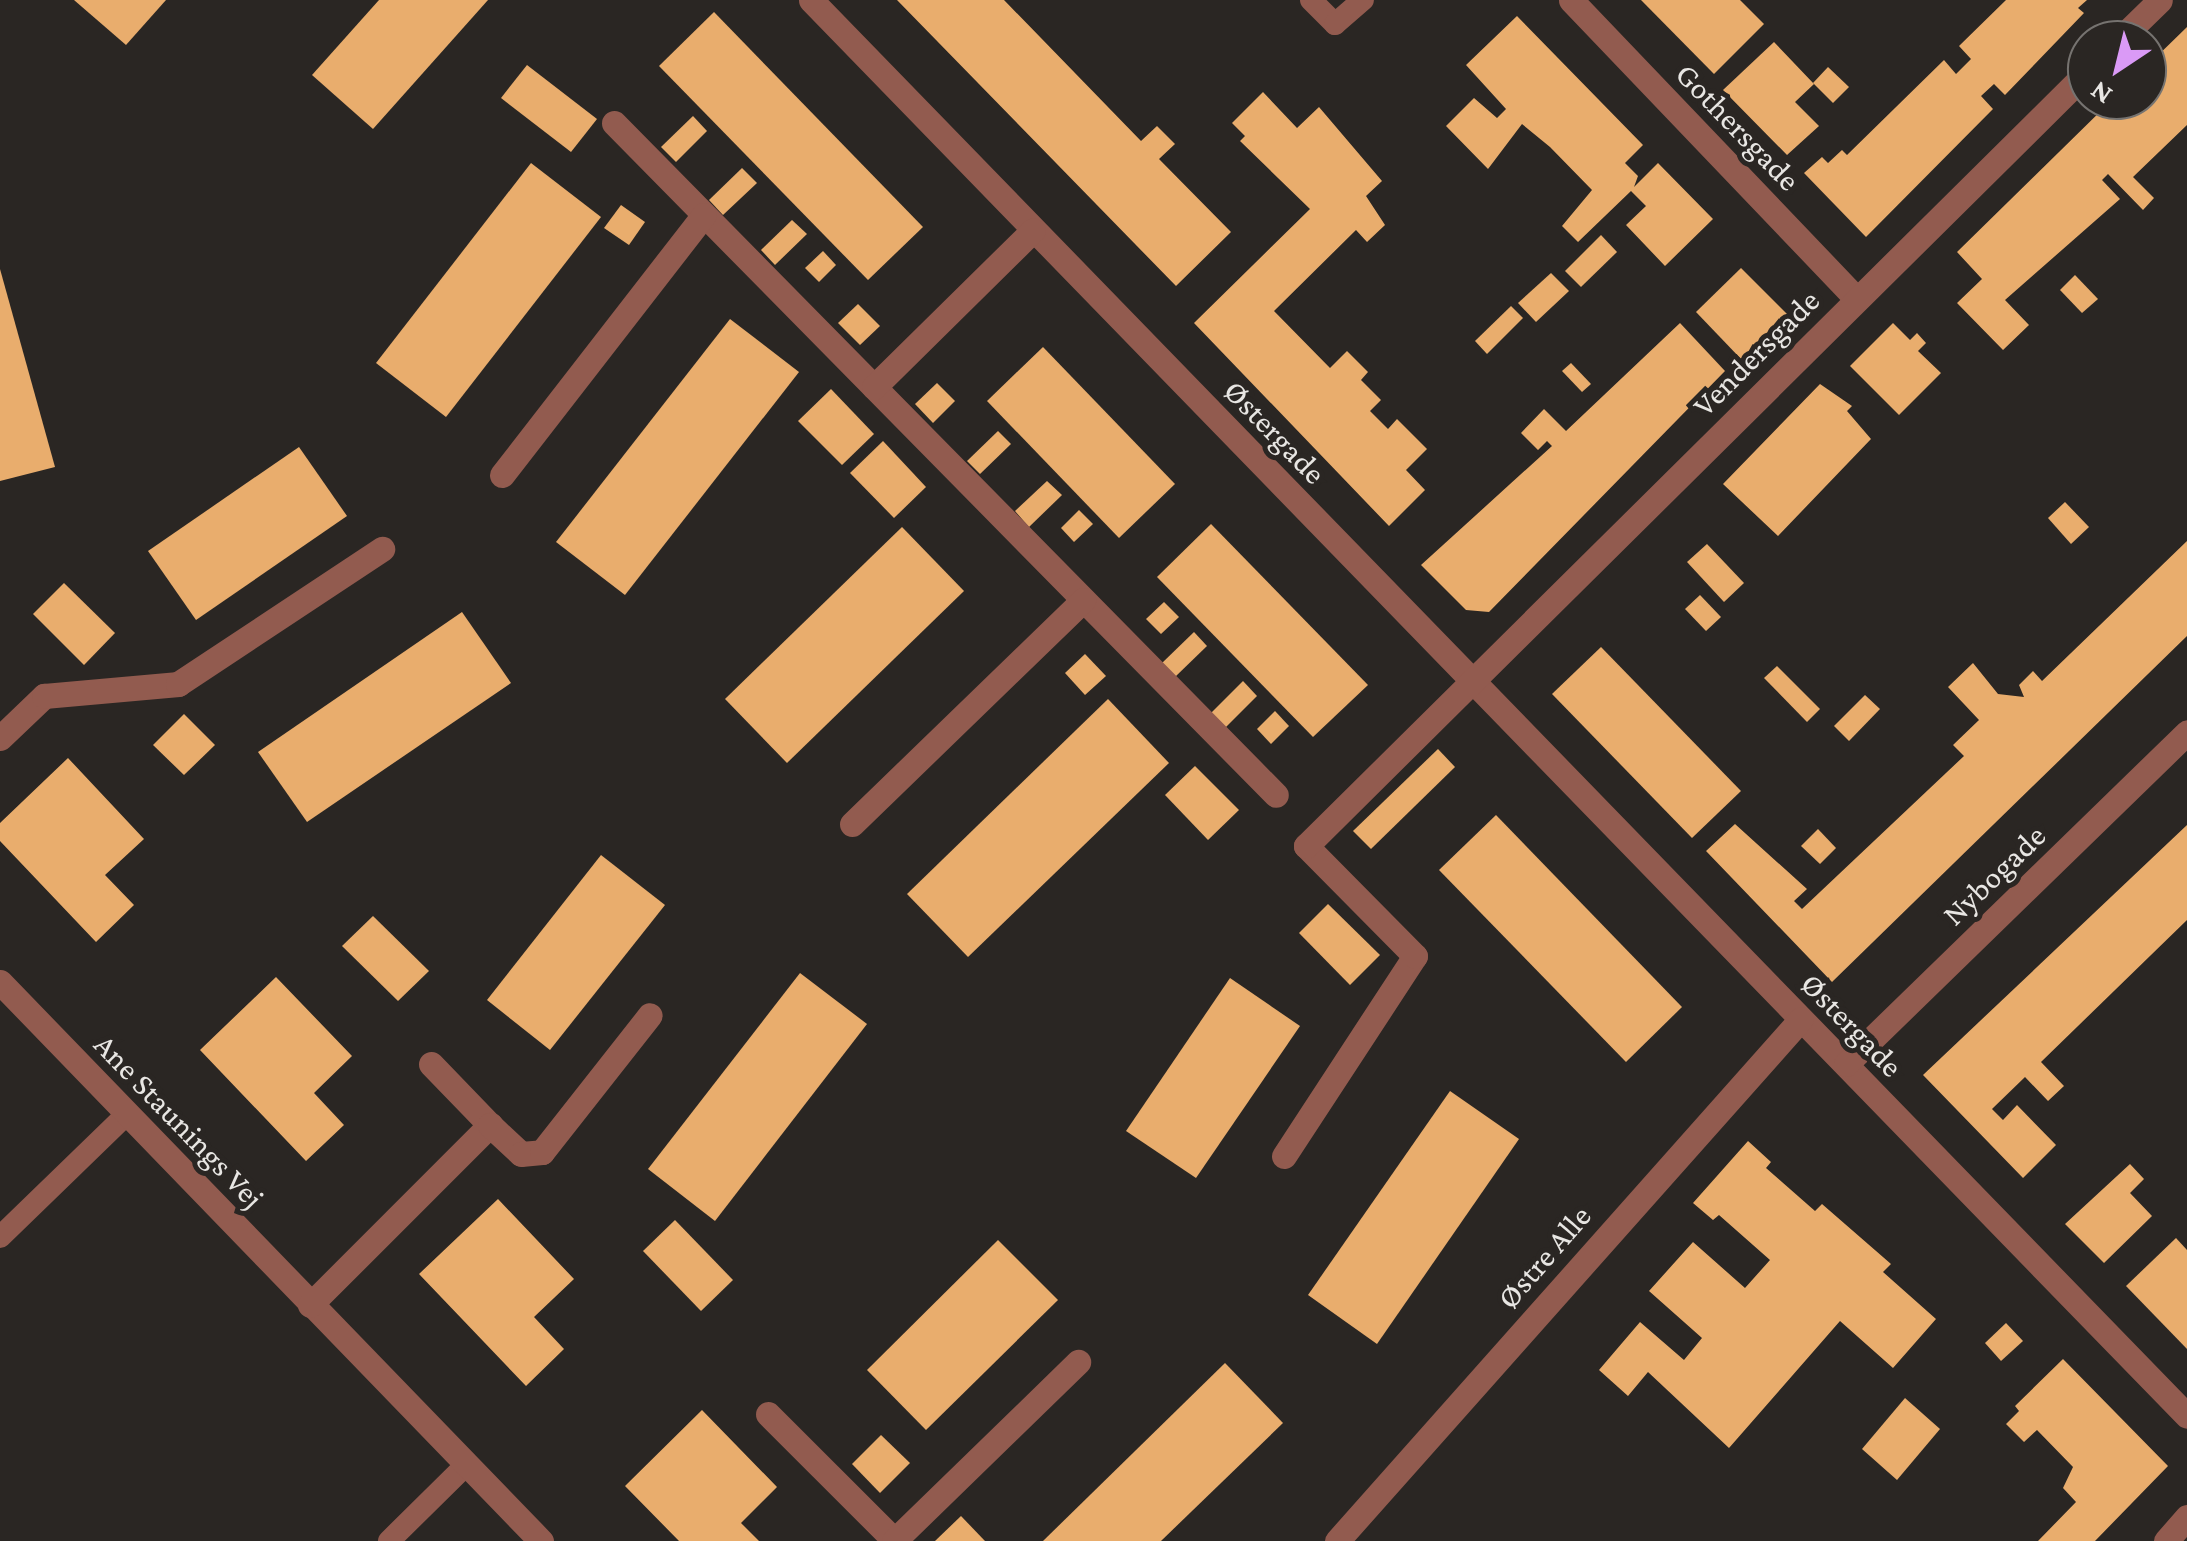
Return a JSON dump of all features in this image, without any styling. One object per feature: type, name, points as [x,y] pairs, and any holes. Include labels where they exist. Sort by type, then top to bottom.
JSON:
[{"type":"street","name":"Østergade","points":[[811,0],[2187,1416]]},
{"type":"street","name":"Gothersgade","points":[[1572,0],[1857,299]]},
{"type":"street","points":[[2140,20],[2160,0]]},
{"type":"street","name":"Vendersgade","points":[[1471,680],[2067,92]]},
{"type":"street","points":[[614,123],[1276,796]]},
{"type":"street","points":[[502,475],[704,215]]},
{"type":"street","points":[[874,387],[1033,230]]},
{"type":"street","points":[[0,738],[44,696],[178,684],[382,549]]},
{"type":"street","points":[[852,824],[1083,600]]},
{"type":"street","points":[[1284,1156],[1415,956],[1306,846],[1471,680]]},
{"type":"street","name":"Nybogade","points":[[1846,1064],[2187,732]]},
{"type":"street","name":"Ane Staunings Vej","points":[[0,982],[541,1541]]},
{"type":"street","points":[[431,1064],[522,1154],[542,1152],[650,1016]]},
{"type":"street","name":"Østre Alle","points":[[1338,1541],[1801,1019]]},
{"type":"street","points":[[310,1305],[490,1124]]},
{"type":"street","points":[[768,1414],[894,1540],[1078,1362]]},
{"type":"street","points":[[2166,1541],[2187,1517]]},
{"type":"lane","points":[[1311,0],[1335,24],[1363,0]]},
{"type":"lane","points":[[0,1237],[128,1114]]},
{"type":"lane","points":[[388,1541],[466,1466]]},
{"type":"building","points":[[74,0],[166,0],[126,45]]},
{"type":"building","points":[[379,0],[488,0],[373,129],[312,75]]},
{"type":"building","points":[[897,0],[1004,0],[1141,141],[1157,126],[1175,144],[1159,159],[1231,232],[1176,286]]},
{"type":"building","points":[[1641,0],[1740,0],[1764,24],[1714,74]]},
{"type":"building","points":[[2006,0],[2087,0],[2078,8],[2084,13],[2077,20],[2067,20],[2067,31],[2005,95],[1994,84],[1981,96],[1993,109],[1866,237],[1804,173],[1822,157],[1828,163],[1842,150],[1847,155],[1944,60],[1956,74],[1971,59],[1959,46]]},
{"type":"building","points":[[714,12],[923,227],[868,280],[659,66]]},
{"type":"building","points":[[1517,16],[1643,145],[1625,163],[1638,176],[1634,187],[1658,163],[1713,219],[1665,266],[1626,225],[1646,206],[1631,191],[1578,242],[1562,226],[1592,190],[1550,147],[1522,124],[1488,169],[1446,126],[1474,98],[1497,118],[1506,109],[1466,65]]},
{"type":"building","points":[[2187,27],[2187,125],[2133,177],[2154,198],[2143,210],[2108,174],[2102,180],[2120,199],[2005,300],[2029,325],[2003,350],[1957,303],[1982,279],[1957,252],[2092,120],[2167,120],[2167,46]]},
{"type":"building","points":[[1774,42],[1814,84],[1795,102],[1819,126],[1787,155],[1723,90]]},
{"type":"building","points":[[527,65],[597,119],[571,152],[501,98]]},
{"type":"building","points":[[1828,67],[1849,87],[1833,103],[1813,83]]},
{"type":"building","points":[[1263,92],[1297,128],[1319,107],[1382,181],[1366,196],[1385,225],[1367,242],[1356,230],[1274,311],[1330,368],[1347,351],[1368,372],[1361,380],[1381,400],[1370,411],[1388,429],[1397,419],[1427,449],[1406,470],[1425,490],[1389,526],[1194,323],[1310,209],[1240,141],[1245,136],[1232,123]]},
{"type":"building","points":[[693,116],[707,131],[676,162],[661,147]]},
{"type":"building","points":[[531,163],[601,217],[446,417],[376,363]]},
{"type":"building","points":[[742,168],[757,183],[723,215],[709,200]]},
{"type":"building","points":[[621,205],[645,222],[629,245],[604,228]]},
{"type":"building","points":[[792,220],[807,234],[775,265],[761,250]]},
{"type":"building","points":[[1601,235],[1617,252],[1581,287],[1565,271]]},
{"type":"building","points":[[823,251],[836,265],[819,282],[805,268]]},
{"type":"building","points":[[1741,268],[1787,314],[1741,359],[1696,312]]},
{"type":"building","points":[[0,269],[55,467],[0,481]]},
{"type":"building","points":[[1551,273],[1569,291],[1536,322],[1518,303]]},
{"type":"building","points":[[2075,275],[2098,299],[2082,313],[2060,290]]},
{"type":"building","points":[[858,304],[880,326],[860,345],[838,323]]},
{"type":"building","points":[[1511,306],[1523,318],[1487,354],[1475,341]]},
{"type":"building","points":[[730,319],[799,372],[625,595],[556,542]]},
{"type":"building","points":[[1680,323],[1725,371],[1489,612],[1466,610],[1421,565],[1552,446],[1547,441],[1538,450],[1521,433],[1544,409],[1566,431]]},
{"type":"building","points":[[1893,323],[1910,340],[1917,333],[1926,343],[1918,351],[1941,373],[1899,415],[1850,366]]},
{"type":"building","points":[[1043,347],[1175,484],[1119,538],[987,401]]},
{"type":"building","points":[[1571,363],[1591,384],[1582,392],[1562,371]]},
{"type":"building","points":[[937,383],[955,401],[933,423],[915,404]]},
{"type":"building","points":[[1820,384],[1852,406],[1847,411],[1871,439],[1778,536],[1723,484]]},
{"type":"building","points":[[831,389],[874,434],[842,465],[798,421]]},
{"type":"building","points":[[998,431],[1011,444],[980,474],[967,461]]},
{"type":"building","points":[[883,441],[926,487],[894,518],[850,473]]},
{"type":"building","points":[[299,447],[347,516],[196,620],[148,551]]},
{"type":"building","points":[[1047,481],[1062,495],[1029,527],[1015,511]]},
{"type":"building","points":[[2065,502],[2089,527],[2071,544],[2048,518]]},
{"type":"building","points":[[1079,510],[1093,524],[1074,542],[1061,528]]},
{"type":"building","points":[[1211,524],[1368,685],[1313,737],[1157,577]]},
{"type":"building","points":[[902,527],[964,591],[787,763],[725,699]]},
{"type":"building","points":[[2187,541],[2187,636],[1832,982],[1706,851],[1735,824],[1807,889],[1794,901],[1802,909],[1964,756],[1953,745],[1979,720],[1948,687],[1973,663],[1998,694],[2024,697],[2019,685],[2033,671],[2042,681]]},
{"type":"building","points":[[1707,544],[1744,583],[1724,602],[1687,562]]},
{"type":"building","points":[[64,583],[115,633],[84,665],[33,614]]},
{"type":"building","points":[[1700,595],[1721,617],[1706,631],[1685,609]]},
{"type":"building","points":[[1164,602],[1179,617],[1161,634],[1146,619]]},
{"type":"building","points":[[462,612],[511,683],[307,822],[258,752]]},
{"type":"building","points":[[1194,632],[1207,646],[1175,677],[1162,663]]},
{"type":"building","points":[[1601,647],[1741,791],[1692,838],[1552,694]]},
{"type":"building","points":[[1085,654],[1106,676],[1085,695],[1065,673]]},
{"type":"building","points":[[1777,666],[1820,709],[1807,722],[1764,678]]},
{"type":"building","points":[[1243,681],[1257,696],[1225,728],[1211,713]]},
{"type":"building","points":[[1865,695],[1880,709],[1849,741],[1834,726]]},
{"type":"building","points":[[1108,699],[1169,763],[968,957],[907,894]]},
{"type":"building","points":[[1275,711],[1289,726],[1271,744],[1257,729]]},
{"type":"building","points":[[184,714],[215,745],[184,775],[153,745]]},
{"type":"building","points":[[1438,749],[1455,767],[1371,849],[1353,831]]},
{"type":"building","points":[[68,758],[144,839],[105,875],[134,905],[96,942],[0,841],[0,823]]},
{"type":"building","points":[[1195,766],[1239,810],[1208,840],[1165,795]]},
{"type":"building","points":[[1496,815],[1682,1007],[1626,1062],[1439,870]]},
{"type":"building","points":[[2187,825],[2187,920],[2041,1062],[2064,1086],[2048,1101],[2025,1077],[1992,1109],[2003,1120],[2017,1105],[2056,1145],[2023,1178],[1923,1075]]},
{"type":"building","points":[[1818,829],[1836,848],[1820,864],[1801,846]]},
{"type":"building","points":[[601,855],[665,905],[550,1050],[487,1000]]},
{"type":"building","points":[[1328,904],[1380,955],[1350,985],[1299,933]]},
{"type":"building","points":[[373,916],[429,971],[398,1001],[342,946]]},
{"type":"building","points":[[800,973],[867,1024],[715,1221],[648,1169]]},
{"type":"building","points":[[276,977],[352,1056],[314,1093],[344,1125],[306,1161],[200,1050]]},
{"type":"building","points":[[1230,978],[1300,1026],[1196,1178],[1126,1131]]},
{"type":"building","points":[[1450,1091],[1519,1139],[1377,1344],[1308,1295]]},
{"type":"building","points":[[1748,1141],[1771,1162],[1766,1168],[1815,1211],[1822,1204],[1891,1264],[1883,1272],[1936,1319],[1893,1368],[1840,1321],[1729,1448],[1648,1372],[1628,1396],[1599,1370],[1640,1322],[1684,1360],[1702,1338],[1649,1291],[1693,1242],[1745,1288],[1770,1260],[1719,1215],[1713,1220],[1693,1203]]},
{"type":"building","points":[[2130,1164],[2144,1179],[2130,1193],[2152,1216],[2104,1263],[2065,1224]]},
{"type":"building","points":[[498,1199],[574,1279],[534,1317],[564,1349],[526,1386],[419,1274]]},
{"type":"building","points":[[675,1220],[733,1280],[701,1311],[643,1251]]},
{"type":"building","points":[[2176,1238],[2187,1250],[2187,1349],[2126,1286]]},
{"type":"building","points":[[998,1240],[1058,1300],[926,1430],[867,1370]]},
{"type":"building","points":[[2006,1323],[2023,1341],[2001,1361],[1985,1343]]},
{"type":"building","points":[[2063,1359],[2168,1466],[2095,1541],[2038,1541],[2076,1502],[2063,1488],[2073,1467],[2037,1430],[2024,1442],[2006,1424],[2019,1411],[2015,1406]]},
{"type":"building","points":[[1225,1363],[1283,1423],[1161,1541],[1043,1541]]},
{"type":"building","points":[[1905,1398],[1940,1429],[1897,1480],[1862,1449]]},
{"type":"building","points":[[702,1410],[777,1487],[741,1523],[759,1541],[679,1541],[625,1486]]},
{"type":"building","points":[[881,1435],[910,1463],[880,1493],[852,1464]]},
{"type":"building","points":[[961,1516],[985,1541],[935,1541]]}]
